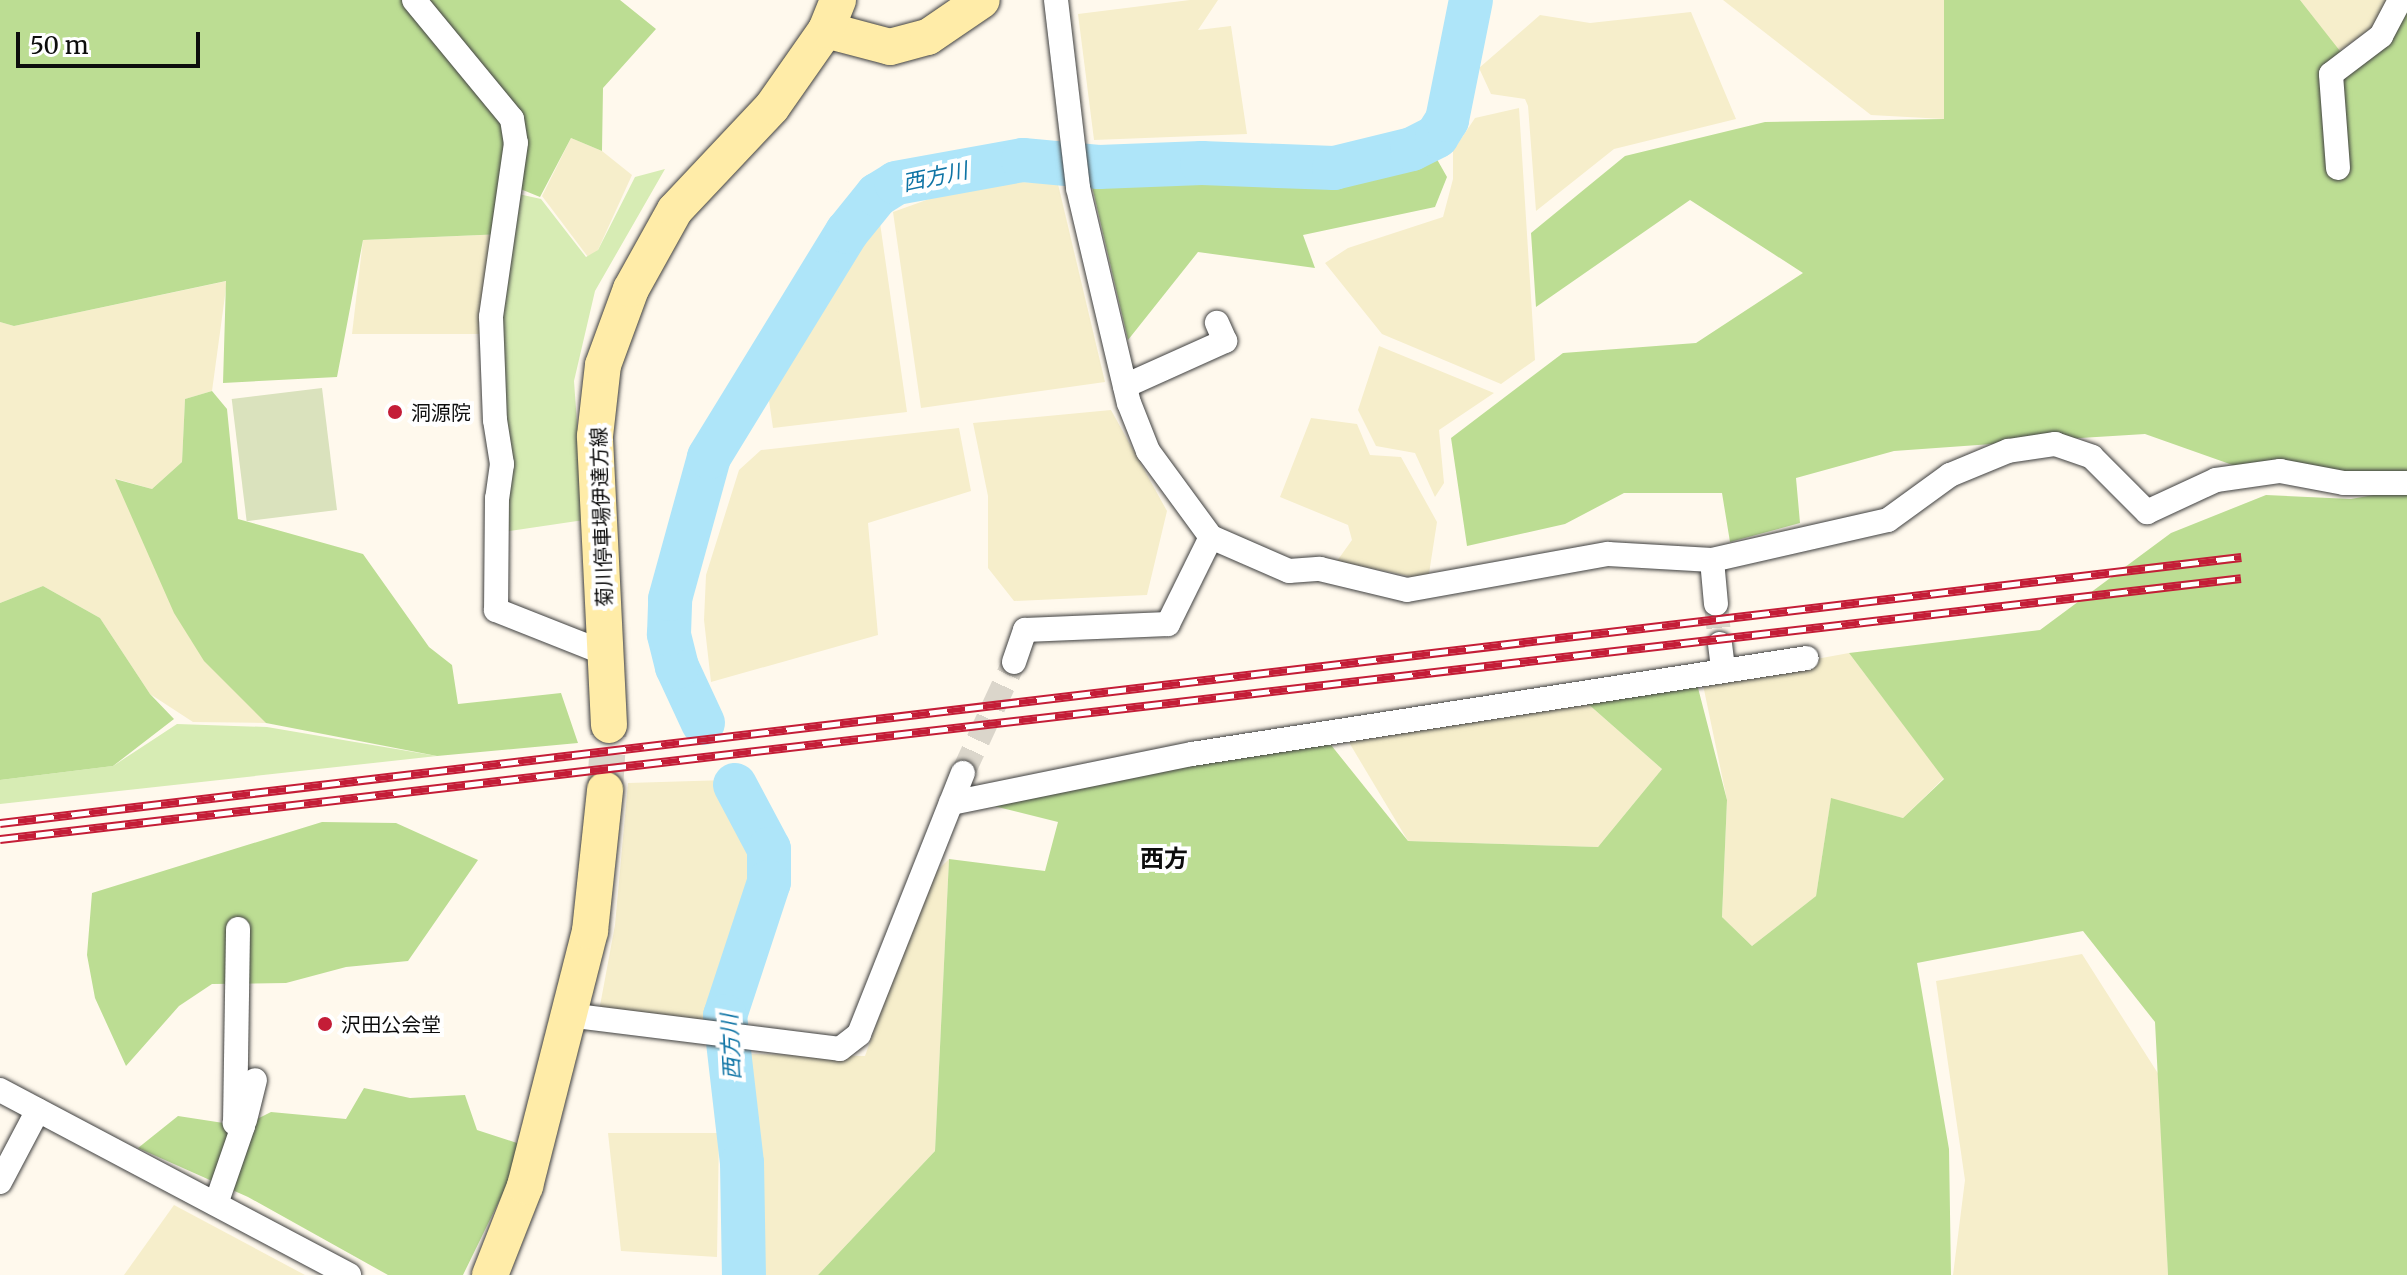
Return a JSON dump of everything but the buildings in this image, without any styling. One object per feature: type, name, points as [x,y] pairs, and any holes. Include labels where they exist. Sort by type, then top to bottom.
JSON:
[{"type":"main road","points":[[832,15],[890,47],[928,37],[982,0]]},
{"type":"main road","name":"菊川停車場伊達方線","points":[[609,725],[595,436],[603,365],[631,289],[675,210],[772,107],[832,15]]},
{"type":"main road","points":[[490,1275],[525,1186],[590,931],[605,790]]},
{"type":"street","points":[[414,0],[512,119],[516,143],[491,317],[495,420],[502,464],[497,498],[496,610],[607,654]]},
{"type":"street","points":[[1056,0],[1078,188],[1125,386],[1148,451],[1211,537],[1289,571],[1320,569],[1407,590],[1608,554],[1712,560],[1888,520],[1950,475],[2008,451],[2055,444],[2092,457],[2147,512],[2216,480],[2280,471],[2344,483],[2407,483]]},
{"type":"street","points":[[2338,168],[2331,74],[2381,36],[2400,0]]},
{"type":"street","points":[[1125,386],[1225,341],[1217,323]]},
{"type":"street","points":[[1014,662],[1025,630],[1168,624],[1211,537]]},
{"type":"street","points":[[1712,560],[1716,604]]},
{"type":"street","points":[[1720,644],[1723,669]]},
{"type":"street","points":[[951,803],[1192,754],[1807,658]]},
{"type":"street","points":[[568,1015],[840,1049],[859,1034],[963,773]]},
{"type":"street","points":[[216,1204],[232,1115],[238,929]]},
{"type":"street","points":[[232,1115],[255,1080]]},
{"type":"street","points":[[0,1090],[349,1275]]},
{"type":"street","points":[[0,1182],[38,1110]]},
{"type":"shaded area","points":[[1190,0],[1218,0],[1198,30],[1231,26],[1247,134],[1094,140],[1078,14]]},
{"type":"shaded area","points":[[1723,0],[1944,0],[1944,119],[1871,115]]},
{"type":"shaded area","points":[[2300,0],[2399,0],[2394,12],[2339,51]]},
{"type":"shaded area","points":[[1691,12],[1736,119],[1614,149],[1536,211],[1528,106],[1525,99],[1491,94],[1479,68],[1540,15],[1590,23]]},
{"type":"shaded area","points":[[1519,108],[1535,360],[1501,384],[1382,334],[1325,263],[1348,248],[1443,217],[1453,179],[1453,151],[1475,118]]},
{"type":"shaded area","points":[[571,138],[602,151],[632,175],[597,252],[588,257],[542,196]]},
{"type":"shaded area","points":[[982,180],[1058,184],[1105,382],[921,408],[893,212]]},
{"type":"shaded area","points":[[879,216],[907,412],[773,428],[767,387]]},
{"type":"shaded area","points":[[506,234],[490,334],[352,334],[363,240]]},
{"type":"shaded area","points":[[227,281],[212,391],[185,399],[182,462],[152,489],[117,479],[191,640],[266,723],[193,722],[150,694],[100,618],[43,586],[0,603],[0,322],[14,326]]},
{"type":"shaded area","points":[[1379,346],[1494,393],[1439,430],[1444,483],[1435,497],[1415,453],[1376,446],[1358,410]]},
{"type":"shaded area","points":[[1111,410],[1167,511],[1147,595],[1014,601],[988,568],[988,496],[973,423]]},
{"type":"shaded area","points":[[1311,418],[1357,424],[1370,455],[1401,457],[1437,522],[1428,580],[1337,561],[1352,540],[1348,525],[1280,497]]},
{"type":"shaded area","points":[[959,428],[971,491],[868,523],[878,635],[711,682],[704,620],[706,575],[739,470],[761,450]]},
{"type":"shaded area","points":[[1849,653],[1944,778],[1903,818],[1831,799],[1816,896],[1752,946],[1722,917],[1727,800],[1702,680]]},
{"type":"shaded area","points":[[1587,703],[1662,769],[1598,847],[1408,841],[1341,729]]},
{"type":"shaded area","points":[[727,780],[760,849],[760,889],[719,1002],[718,1021],[599,1011],[615,925],[628,783]]},
{"type":"shaded area","points":[[949,859],[935,1151],[818,1275],[765,1275],[744,1054],[865,1056],[928,880]]},
{"type":"shaded area","points":[[2082,954],[2159,1075],[2168,1275],[1953,1275],[1965,1180],[1936,981]]},
{"type":"shaded area","points":[[608,1133],[719,1133],[717,1257],[621,1251]]},
{"type":"shaded area","points":[[174,1205],[305,1275],[124,1275]]},
{"type":"green space","points":[[0,0],[620,0],[656,29],[603,88],[602,151],[571,138],[540,197],[513,186],[504,234],[363,240],[337,377],[223,383],[226,281],[14,326],[0,322]]},
{"type":"green space","points":[[1944,0],[2300,0],[2340,51],[2381,36],[2407,0],[2407,476],[2258,474],[2145,434],[1894,451],[1796,478],[1800,523],[1730,542],[1722,493],[1624,493],[1565,524],[1467,546],[1451,438],[1563,353],[1696,343],[1803,273],[1690,200],[1536,307],[1531,233],[1625,156],[1765,122],[1944,119]]},
{"type":"green space","points":[[1434,154],[1447,177],[1435,207],[1303,235],[1315,268],[1198,252],[1128,340],[1091,182],[1184,170],[1336,175]]},
{"type":"green space","points":[[665,169],[595,291],[574,381],[584,520],[497,533],[492,313],[514,193],[541,199],[586,257],[598,250],[635,177]]},
{"type":"green space","points":[[322,388],[337,510],[247,521],[232,399]]},
{"type":"green space","points":[[212,391],[227,409],[238,519],[363,554],[429,647],[452,665],[458,704],[561,693],[578,743],[437,756],[266,723],[204,661],[174,613],[115,479],[152,489],[182,462],[185,399]]},
{"type":"green space","points":[[2407,489],[2407,1275],[2168,1275],[2155,1022],[2083,931],[1917,963],[1949,1149],[1951,1275],[818,1275],[935,1151],[949,859],[1045,871],[1058,822],[969,800],[1327,740],[1408,841],[1598,847],[1662,769],[1587,703],[1697,684],[1727,800],[1722,917],[1752,946],[1816,896],[1831,798],[1903,818],[1944,779],[1849,653],[2040,630],[2171,533],[2266,495],[2351,499]]},
{"type":"green space","points":[[43,586],[100,618],[150,694],[174,719],[113,766],[0,780],[0,603]]},
{"type":"green space","points":[[177,724],[267,727],[437,756],[0,804],[0,780],[113,766]]},
{"type":"green space","points":[[322,822],[396,823],[478,860],[408,961],[346,967],[286,983],[212,984],[179,1006],[126,1066],[95,998],[87,955],[92,893]]},
{"type":"green space","points":[[364,1088],[410,1098],[465,1095],[477,1130],[526,1146],[463,1275],[388,1275],[248,1197],[138,1148],[178,1116],[243,1126],[271,1112],[346,1119]]},
{"type":"waterway","name":"西方川","points":[[703,723],[677,667],[669,634],[670,599],[709,457],[847,232],[877,195],[896,183],[1023,160],[1099,167],[1202,163],[1334,168],[1412,149],[1437,136],[1447,120],[1471,0]]},
{"type":"waterway","name":"西方川","points":[[735,785],[769,849],[769,882],[725,1016],[742,1163],[744,1275]]},
{"type":"tunnel","points":[[1716,604],[1720,644]]},
{"type":"tunnel","points":[[963,773],[1014,662]]},
{"type":"tunnel","points":[[605,790],[609,725]]},
{"type":"railway","points":[[0,823],[2241,557]]},
{"type":"railway","points":[[0,839],[2241,578]]},
{"type":"place","name":"洞源院","points":[[395,412]]},
{"type":"place","name":"沢田公会堂","points":[[325,1024]]},
{"type":"district","name":"西方","points":[[1164,859]]}]
